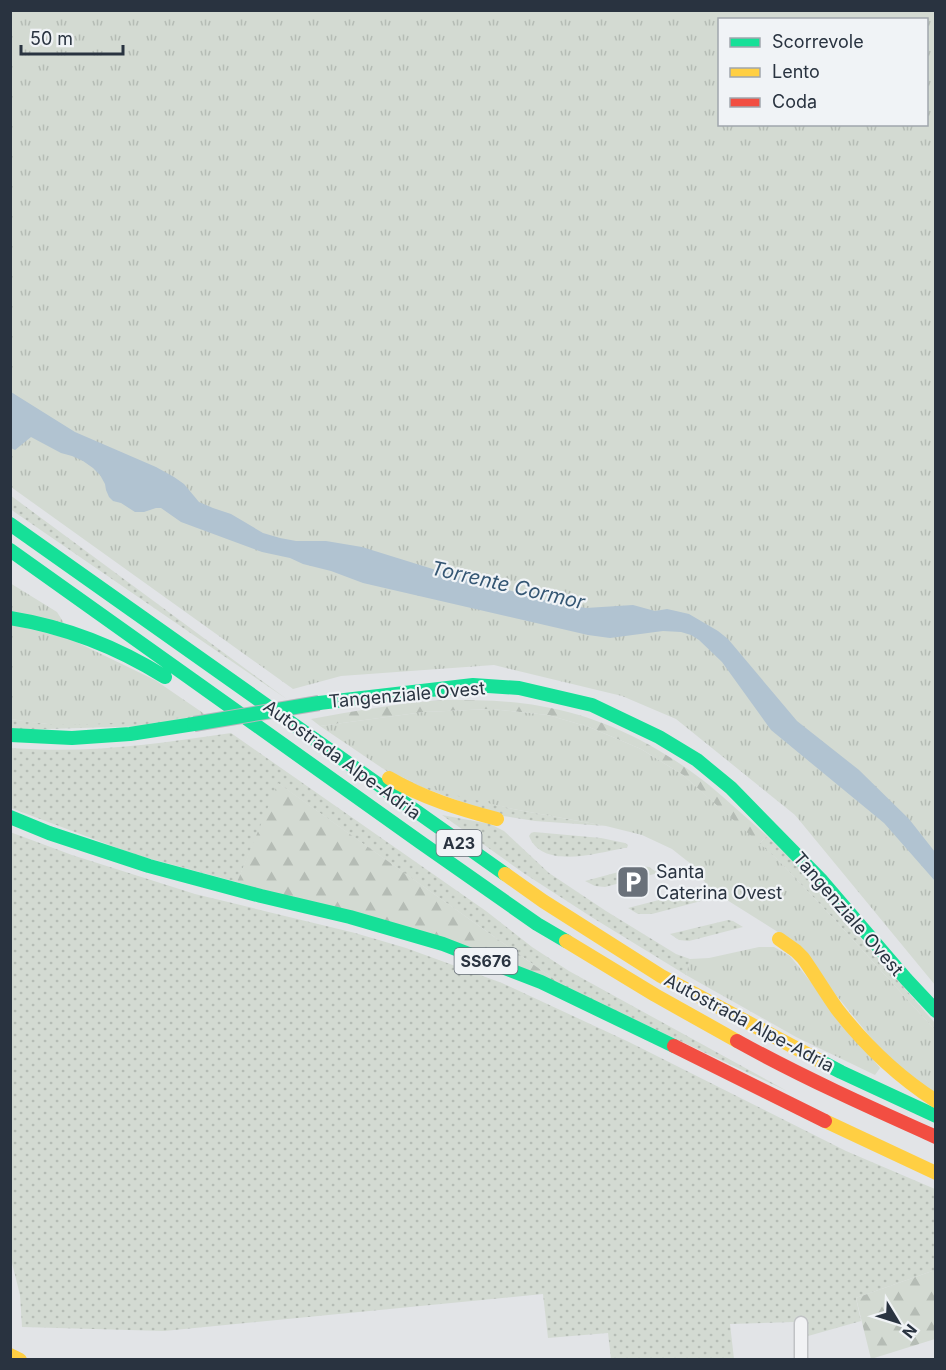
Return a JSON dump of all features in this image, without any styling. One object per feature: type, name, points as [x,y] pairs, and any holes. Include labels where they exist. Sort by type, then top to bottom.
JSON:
[{"type":"main road","name":"Autostrada Alpe-Adria","points":[[10,524],[543,901],[661,976],[832,1067],[936,1116]]},
{"type":"main road","name":"Autostrada Alpe-Adria","points":[[10,550],[537,924],[655,996],[768,1058],[836,1092],[936,1137]]},
{"type":"main road","points":[[10,618],[58,628],[118,650],[153,669],[254,738],[303,757]]},
{"type":"main road","name":"Tangenziale Ovest","points":[[10,735],[72,738],[130,734],[319,703],[473,685],[519,688],[592,705],[659,737],[697,760],[731,788],[822,881],[906,980],[936,1011]]},
{"type":"main road","points":[[295,726],[329,735],[408,790],[429,799],[497,819]]},
{"type":"main road","name":"SS676","points":[[10,817],[49,833],[149,866],[350,917],[453,948],[541,982],[936,1173]]},
{"type":"main road","points":[[779,939],[803,958],[841,1014],[872,1050],[901,1076],[936,1101]]},
{"type":"main road","points":[[10,1355],[20,1359]]},
{"type":"street","points":[[801,1323],[801,1359]]},
{"type":"green space","points":[[11,11],[935,11],[935,985],[795,815],[676,719],[622,696],[494,665],[341,676],[293,689],[11,487]]},
{"type":"green space","points":[[10,495],[288,700],[13,511]]},
{"type":"green space","points":[[10,583],[57,612],[64,623],[11,614]]},
{"type":"green space","points":[[10,624],[70,639],[155,680],[206,715],[87,724],[48,724],[11,719]]},
{"type":"green space","points":[[444,700],[528,704],[586,717],[608,725],[650,746],[690,771],[767,836],[759,844],[683,775],[641,749],[589,727],[548,715],[491,709],[424,712],[320,726],[311,719],[394,705]]},
{"type":"green space","points":[[491,709],[548,715],[589,727],[641,749],[683,775],[778,860],[935,1030],[935,1094],[885,1055],[792,941],[711,890],[691,864],[672,849],[642,835],[513,809],[442,792],[413,782],[382,768],[320,726],[424,712]]},
{"type":"green space","points":[[206,715],[150,726],[11,730],[10,719],[47,724]]},
{"type":"green space","points":[[231,733],[569,971],[787,1091],[565,987],[279,784],[237,882],[136,855],[11,808],[11,748],[94,749]]},
{"type":"green space","points":[[382,768],[413,782],[513,809],[606,826],[535,821],[497,815],[397,778]]},
{"type":"green space","points":[[278,783],[565,987],[237,882]]},
{"type":"green space","points":[[442,815],[490,824],[504,831],[549,873],[676,954],[690,959],[686,975],[525,874]]},
{"type":"green space","points":[[10,832],[72,855],[195,894],[355,933],[406,948],[502,983],[629,1042],[846,1151],[935,1189],[935,1270],[856,1298],[861,1321],[794,1340],[794,1322],[730,1324],[734,1359],[611,1359],[608,1333],[548,1338],[543,1294],[164,1331],[22,1327],[20,1295],[10,1255]]},
{"type":"green space","points":[[534,832],[601,838],[628,845],[627,848],[586,855],[558,856],[546,853],[536,846],[529,836]]},
{"type":"green space","points":[[767,836],[790,858],[935,1023],[935,1030],[834,919],[778,860],[759,844]]},
{"type":"green space","points":[[641,866],[649,867],[658,873],[605,887],[595,886],[585,881]]},
{"type":"green space","points":[[686,893],[701,901],[652,914],[638,914],[628,908]]},
{"type":"green space","points":[[728,920],[743,927],[689,941],[679,940],[670,934]]},
{"type":"green space","points":[[759,947],[774,947],[790,956],[880,1068],[875,1075],[796,1037],[686,975],[690,959],[709,958]]},
{"type":"green space","points":[[935,1270],[935,1339],[871,1359],[856,1298]]},
{"type":"water","points":[[11,392],[75,432],[174,477],[184,484],[199,502],[231,514],[263,533],[296,541],[326,541],[362,547],[548,601],[586,608],[633,605],[655,611],[667,609],[689,614],[728,639],[797,721],[859,770],[909,819],[935,852],[935,881],[884,823],[771,730],[722,662],[691,635],[663,631],[610,638],[588,635],[363,583],[290,558],[262,552],[181,522],[161,508],[135,512],[113,501],[100,475],[83,461],[61,453],[31,437],[15,450],[11,448]]},
{"type":"traffic: fast","points":[[10,524],[505,874]]},
{"type":"traffic: fast","points":[[10,550],[420,842],[537,924],[566,941]]},
{"type":"traffic: fast","points":[[10,618],[51,627],[90,640],[128,656],[165,677]]},
{"type":"traffic: fast","points":[[319,703],[473,685],[519,688],[592,705],[659,737],[697,760],[731,788],[822,881],[936,1011]]},
{"type":"traffic: fast","points":[[194,724],[319,703]]},
{"type":"traffic: fast","points":[[10,735],[72,738],[130,734],[194,724]]},
{"type":"traffic: fast","points":[[10,817],[49,833],[149,866],[350,917],[443,944],[541,982],[674,1046]]},
{"type":"traffic: fast","points":[[820,1061],[936,1116]]},
{"type":"traffic: slow","points":[[389,778],[442,802],[497,819]]},
{"type":"traffic: slow","points":[[505,874],[543,901],[661,976],[820,1061]]},
{"type":"traffic: slow","points":[[779,939],[803,958],[837,1009],[870,1047],[908,1081],[936,1101]]},
{"type":"traffic: slow","points":[[566,941],[737,1041]]},
{"type":"traffic: slow","points":[[825,1121],[936,1173]]},
{"type":"traffic: slow","points":[[10,1355],[20,1360]]},
{"type":"traffic: jam","points":[[737,1041],[811,1079],[936,1137]]},
{"type":"traffic: jam","points":[[674,1046],[825,1121]]},
{"type":"place","name":"Santa Caterina Ovest","points":[[633,882]]},
{"type":"water label","name":"Torrente Cormor","points":[[508,585]]}]
